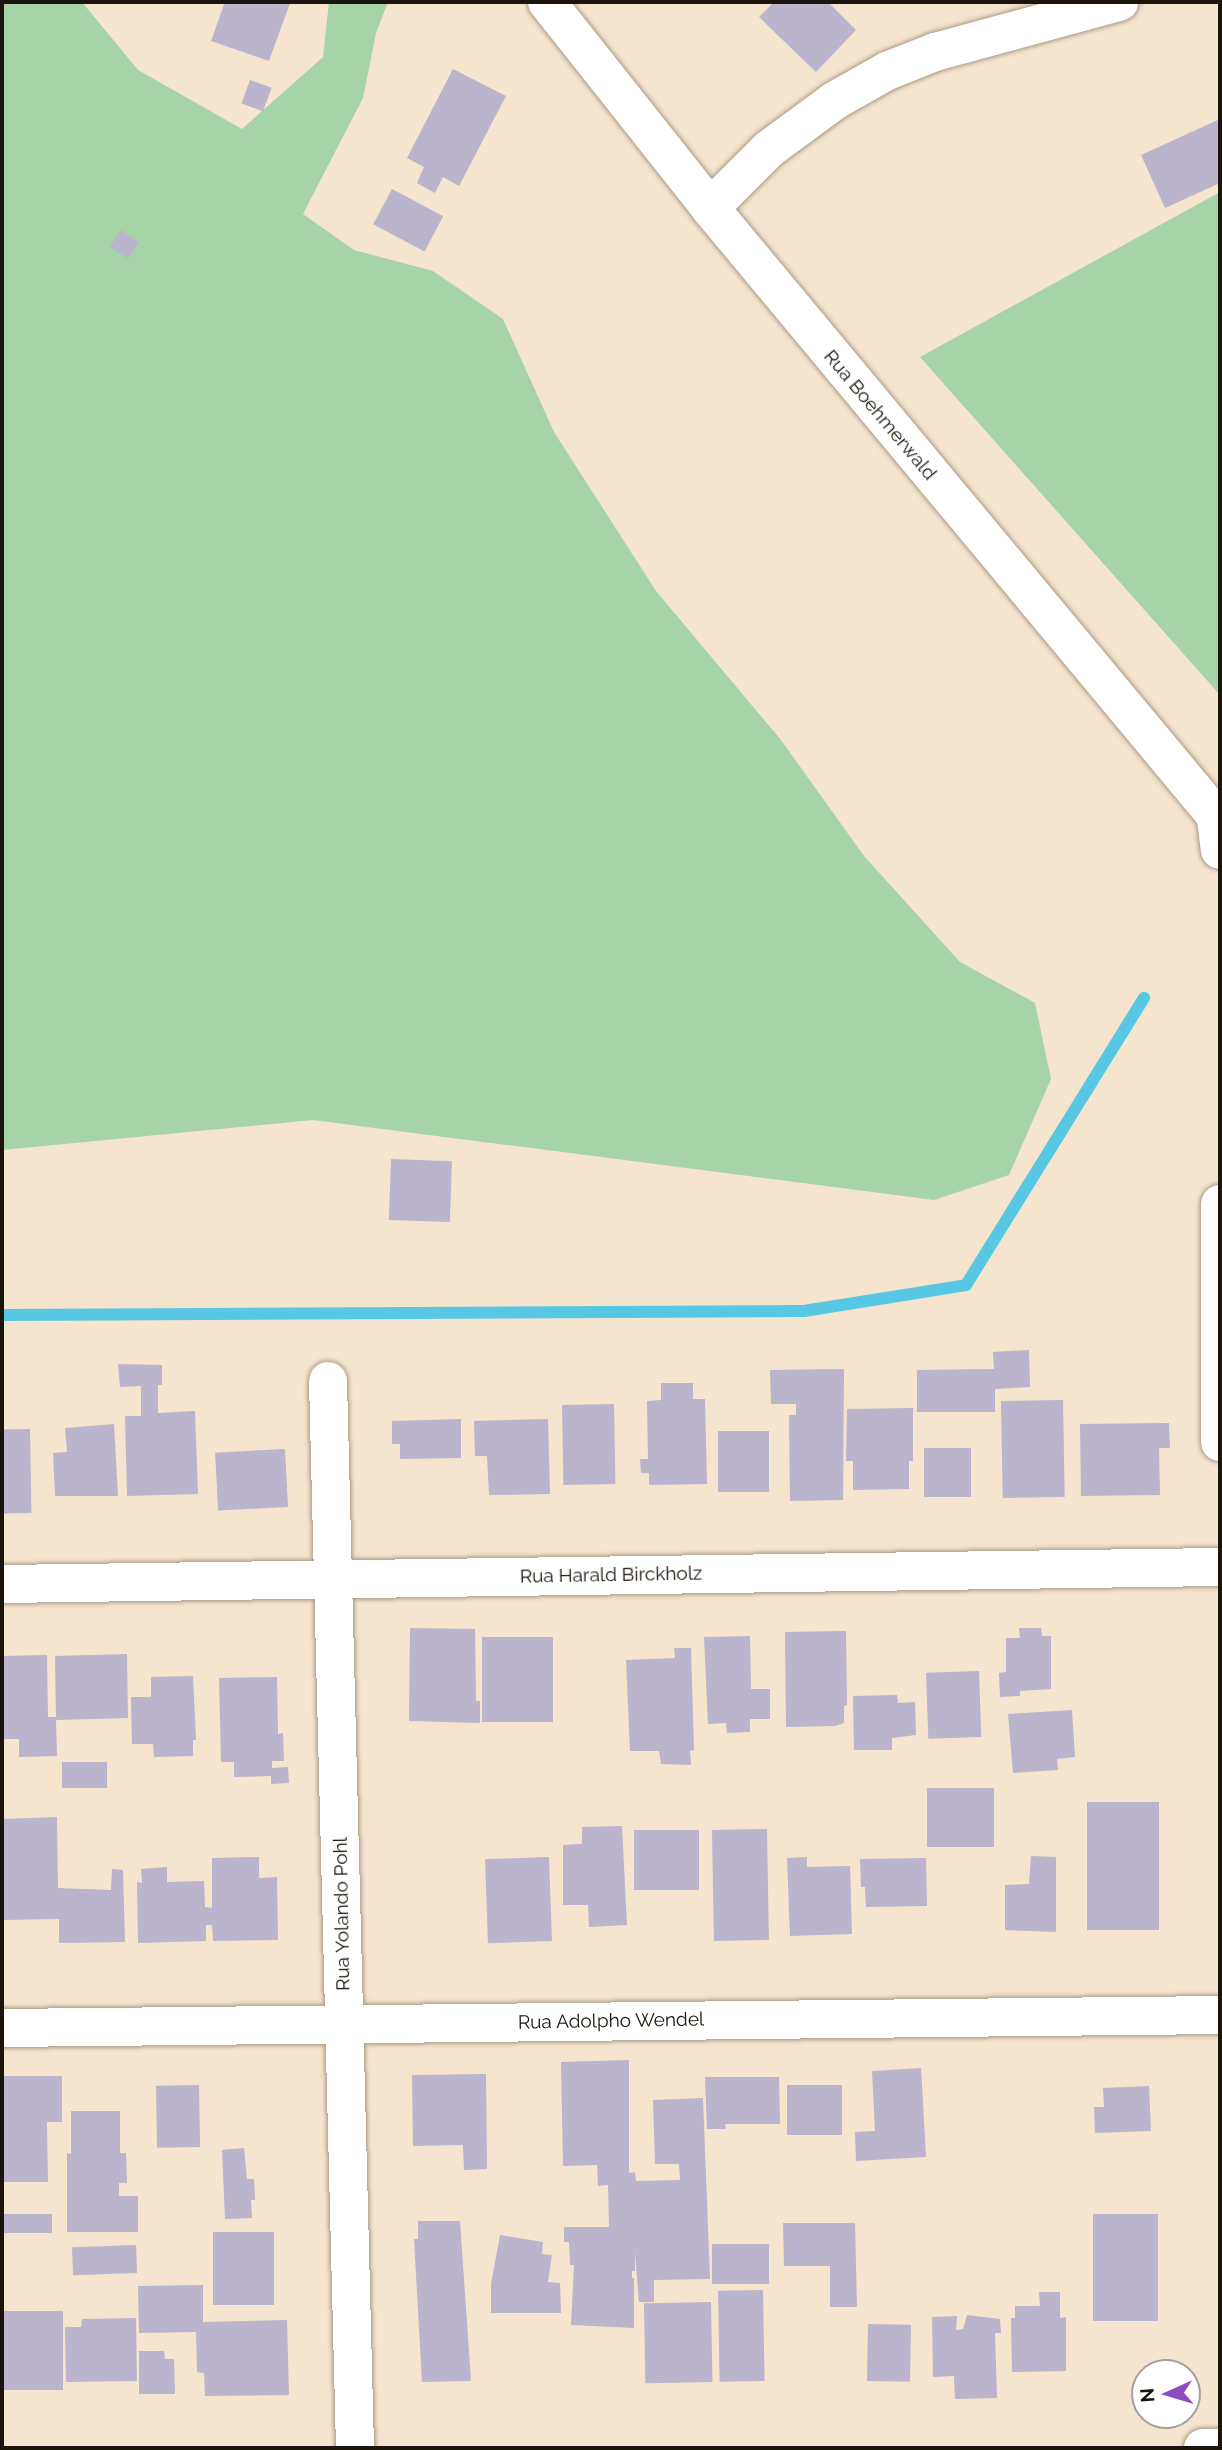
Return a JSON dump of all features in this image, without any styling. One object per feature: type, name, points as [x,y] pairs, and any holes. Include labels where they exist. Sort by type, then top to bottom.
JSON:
[{"type":"street","name":"Rua Boehmerwald","points":[[547,2],[710,208],[1219,830]]},
{"type":"street","points":[[710,208],[769,149],[834,102],[887,71],[935,52],[1119,2]]},
{"type":"street","points":[[1220,1204],[1220,1442]]},
{"type":"street","name":"Rua Yolando Pohl","points":[[328,1381],[355,2448]]},
{"type":"street","name":"Rua Harald Birckholz","points":[[2,1584],[1220,1567]]},
{"type":"street","name":"Rua Adolpho Wendel","points":[[2,2028],[1220,2015]]},
{"type":"street","points":[[1203,2448],[1220,2448]]},
{"type":"green space","points":[[2,2],[82,2],[138,70],[242,129],[323,57],[329,2],[388,2],[376,33],[363,98],[303,214],[354,250],[433,271],[503,319],[554,432],[656,591],[781,740],[864,856],[960,962],[1035,1003],[1051,1079],[1009,1175],[934,1200],[313,1120],[2,1150]]},
{"type":"green space","points":[[1220,192],[1220,695],[920,357]]},
{"type":"building","points":[[225,2],[290,3],[269,61],[211,41]]},
{"type":"building","points":[[774,2],[828,2],[856,30],[816,72],[759,17]]},
{"type":"building","points":[[453,69],[506,96],[459,186],[443,177],[435,193],[417,183],[424,167],[407,158]]},
{"type":"building","points":[[250,80],[272,88],[263,111],[241,103]]},
{"type":"building","points":[[1220,119],[1220,183],[1165,208],[1141,155]]},
{"type":"building","points":[[392,189],[443,216],[424,252],[373,224]]},
{"type":"building","points":[[121,230],[139,242],[128,259],[110,247]]},
{"type":"building","points":[[391,1159],[452,1161],[450,1222],[389,1220]]},
{"type":"building","points":[[1029,1350],[1030,1387],[995,1389],[995,1412],[917,1412],[917,1370],[994,1369],[993,1352]]},
{"type":"building","points":[[118,1364],[162,1365],[162,1385],[158,1385],[158,1413],[195,1411],[198,1494],[127,1496],[125,1416],[141,1416],[141,1386],[120,1387]]},
{"type":"building","points":[[844,1369],[843,1500],[790,1501],[789,1415],[796,1415],[796,1404],[771,1404],[770,1370]]},
{"type":"building","points":[[661,1383],[693,1383],[693,1399],[705,1399],[707,1484],[649,1485],[649,1473],[641,1473],[640,1459],[648,1459],[647,1401],[661,1400]]},
{"type":"building","points":[[1063,1400],[1065,1497],[1003,1498],[1001,1401]]},
{"type":"building","points":[[614,1404],[615,1484],[563,1485],[562,1405]]},
{"type":"building","points":[[913,1408],[913,1461],[909,1461],[909,1489],[853,1490],[853,1461],[846,1461],[847,1409]]},
{"type":"building","points":[[461,1419],[461,1458],[400,1459],[400,1444],[392,1444],[392,1421]]},
{"type":"building","points":[[548,1419],[550,1494],[489,1495],[487,1456],[475,1456],[474,1421]]},
{"type":"building","points":[[1169,1423],[1170,1448],[1159,1448],[1160,1495],[1081,1496],[1080,1424]]},
{"type":"building","points":[[114,1424],[118,1496],[55,1496],[53,1453],[67,1452],[65,1428]]},
{"type":"building","points":[[2,1429],[30,1429],[31,1513],[3,1513]]},
{"type":"building","points":[[718,1431],[769,1431],[769,1492],[718,1492]]},
{"type":"building","points":[[924,1448],[971,1448],[971,1497],[924,1497]]},
{"type":"building","points":[[285,1449],[288,1507],[218,1511],[215,1453]]},
{"type":"building","points":[[410,1628],[475,1629],[476,1701],[480,1701],[480,1723],[409,1721]]},
{"type":"building","points":[[1019,1628],[1041,1628],[1042,1636],[1051,1636],[1051,1689],[1020,1691],[1020,1696],[1000,1697],[999,1673],[1006,1672],[1006,1638],[1020,1638]]},
{"type":"building","points":[[846,1631],[847,1705],[844,1706],[844,1723],[835,1726],[786,1727],[785,1632]]},
{"type":"building","points":[[750,1636],[751,1689],[770,1689],[770,1719],[750,1719],[750,1732],[727,1733],[726,1723],[708,1724],[704,1637]]},
{"type":"building","points":[[482,1637],[553,1637],[553,1722],[482,1722]]},
{"type":"building","points":[[674,1648],[691,1648],[694,1750],[690,1751],[691,1765],[661,1764],[659,1751],[630,1751],[626,1660],[675,1658]]},
{"type":"building","points":[[127,1654],[128,1718],[56,1720],[57,1756],[19,1757],[19,1739],[2,1739],[2,1656],[47,1655],[48,1717],[56,1717],[55,1656]]},
{"type":"building","points":[[979,1671],[981,1737],[928,1739],[926,1673]]},
{"type":"building","points":[[193,1676],[196,1740],[193,1740],[193,1756],[154,1757],[153,1744],[132,1744],[131,1697],[151,1697],[151,1677]]},
{"type":"building","points":[[277,1677],[278,1734],[283,1733],[284,1761],[272,1761],[272,1768],[288,1767],[289,1783],[271,1784],[271,1776],[234,1777],[234,1762],[221,1762],[219,1678]]},
{"type":"building","points":[[897,1695],[898,1703],[915,1702],[916,1735],[892,1738],[892,1750],[854,1750],[853,1696]]},
{"type":"building","points":[[1072,1710],[1075,1757],[1057,1759],[1058,1770],[1013,1773],[1008,1714]]},
{"type":"building","points":[[62,1762],[107,1762],[107,1788],[62,1788]]},
{"type":"building","points":[[927,1788],[994,1788],[994,1847],[927,1847]]},
{"type":"building","points":[[1087,1802],[1159,1802],[1159,1930],[1087,1930]]},
{"type":"building","points":[[57,1817],[58,1888],[111,1890],[112,1869],[123,1870],[125,1942],[59,1943],[59,1919],[2,1920],[2,1819]]},
{"type":"building","points":[[622,1826],[627,1925],[589,1927],[588,1905],[563,1905],[563,1845],[582,1844],[582,1827]]},
{"type":"building","points":[[767,1829],[769,1940],[714,1941],[712,1830]]},
{"type":"building","points":[[634,1830],[699,1830],[699,1890],[634,1890]]},
{"type":"building","points":[[1031,1856],[1056,1857],[1056,1932],[1005,1930],[1005,1885],[1029,1884]]},
{"type":"building","points":[[259,1857],[259,1878],[277,1877],[278,1940],[213,1941],[212,1925],[206,1925],[206,1941],[138,1943],[137,1882],[142,1883],[141,1869],[167,1867],[167,1882],[204,1881],[205,1907],[212,1908],[212,1858]]},
{"type":"building","points":[[549,1857],[552,1941],[488,1943],[485,1859]]},
{"type":"building","points":[[807,1857],[807,1867],[850,1866],[852,1934],[790,1936],[787,1858]]},
{"type":"building","points":[[926,1858],[927,1906],[866,1907],[865,1887],[861,1887],[860,1859]]},
{"type":"building","points":[[629,2060],[629,2173],[635,2172],[636,2181],[680,2180],[679,2164],[655,2164],[653,2100],[703,2098],[710,2279],[654,2280],[654,2302],[639,2302],[635,2252],[635,2271],[632,2271],[634,2328],[571,2325],[574,2265],[570,2265],[569,2242],[564,2242],[564,2227],[609,2227],[608,2185],[598,2186],[597,2165],[563,2166],[561,2062]]},
{"type":"building","points":[[921,2068],[926,2157],[856,2161],[855,2132],[875,2131],[872,2071]]},
{"type":"building","points":[[486,2074],[487,2169],[464,2170],[463,2145],[413,2146],[412,2075]]},
{"type":"building","points":[[2,2076],[62,2076],[62,2122],[47,2122],[48,2182],[2,2182]]},
{"type":"building","points":[[705,2077],[779,2077],[780,2124],[725,2124],[726,2129],[707,2129]]},
{"type":"building","points":[[199,2085],[200,2147],[157,2148],[156,2086]]},
{"type":"building","points":[[787,2085],[842,2085],[842,2135],[787,2135]]},
{"type":"building","points":[[1149,2086],[1151,2131],[1095,2133],[1094,2107],[1104,2107],[1103,2088]]},
{"type":"building","points":[[71,2111],[120,2111],[120,2153],[126,2153],[127,2183],[119,2183],[119,2196],[138,2196],[138,2232],[67,2232],[67,2153],[71,2154]]},
{"type":"building","points":[[244,2148],[247,2179],[254,2179],[252,2218],[225,2219],[222,2150]]},
{"type":"building","points":[[2,2214],[52,2214],[52,2233],[2,2233]]},
{"type":"building","points":[[1093,2214],[1158,2214],[1158,2321],[1093,2321]]},
{"type":"building","points":[[418,2221],[460,2221],[471,2381],[422,2382],[414,2239],[418,2239]]},
{"type":"building","points":[[783,2223],[855,2223],[857,2307],[830,2307],[830,2266],[784,2266]]},
{"type":"building","points":[[213,2232],[274,2232],[274,2305],[213,2305]]},
{"type":"building","points":[[500,2235],[543,2242],[542,2254],[552,2255],[548,2282],[560,2283],[561,2313],[491,2313],[491,2284]]},
{"type":"building","points":[[712,2244],[769,2244],[769,2284],[712,2284]]},
{"type":"building","points":[[136,2245],[137,2273],[73,2275],[72,2247]]},
{"type":"building","points":[[203,2285],[203,2322],[287,2320],[289,2395],[205,2396],[204,2373],[197,2372],[196,2332],[139,2333],[138,2286]]},
{"type":"building","points":[[763,2290],[765,2381],[720,2382],[718,2291]]},
{"type":"building","points":[[1039,2292],[1060,2292],[1060,2318],[1066,2317],[1066,2371],[1012,2372],[1011,2318],[1015,2318],[1015,2306],[1040,2306]]},
{"type":"building","points":[[711,2302],[712,2382],[645,2383],[644,2303]]},
{"type":"building","points":[[2,2311],[63,2311],[63,2390],[2,2390]]},
{"type":"building","points":[[967,2315],[1000,2319],[1001,2333],[995,2333],[997,2398],[955,2399],[954,2376],[933,2377],[932,2317],[957,2316],[956,2330],[963,2329]]},
{"type":"building","points":[[136,2318],[137,2381],[66,2382],[65,2327],[81,2327],[82,2319]]},
{"type":"building","points":[[868,2324],[911,2325],[910,2382],[867,2381]]},
{"type":"building","points":[[139,2351],[164,2351],[165,2359],[174,2359],[175,2394],[139,2394]]},
{"type":"waterway","points":[[2,1315],[804,1311],[966,1285],[1144,998]]}]
